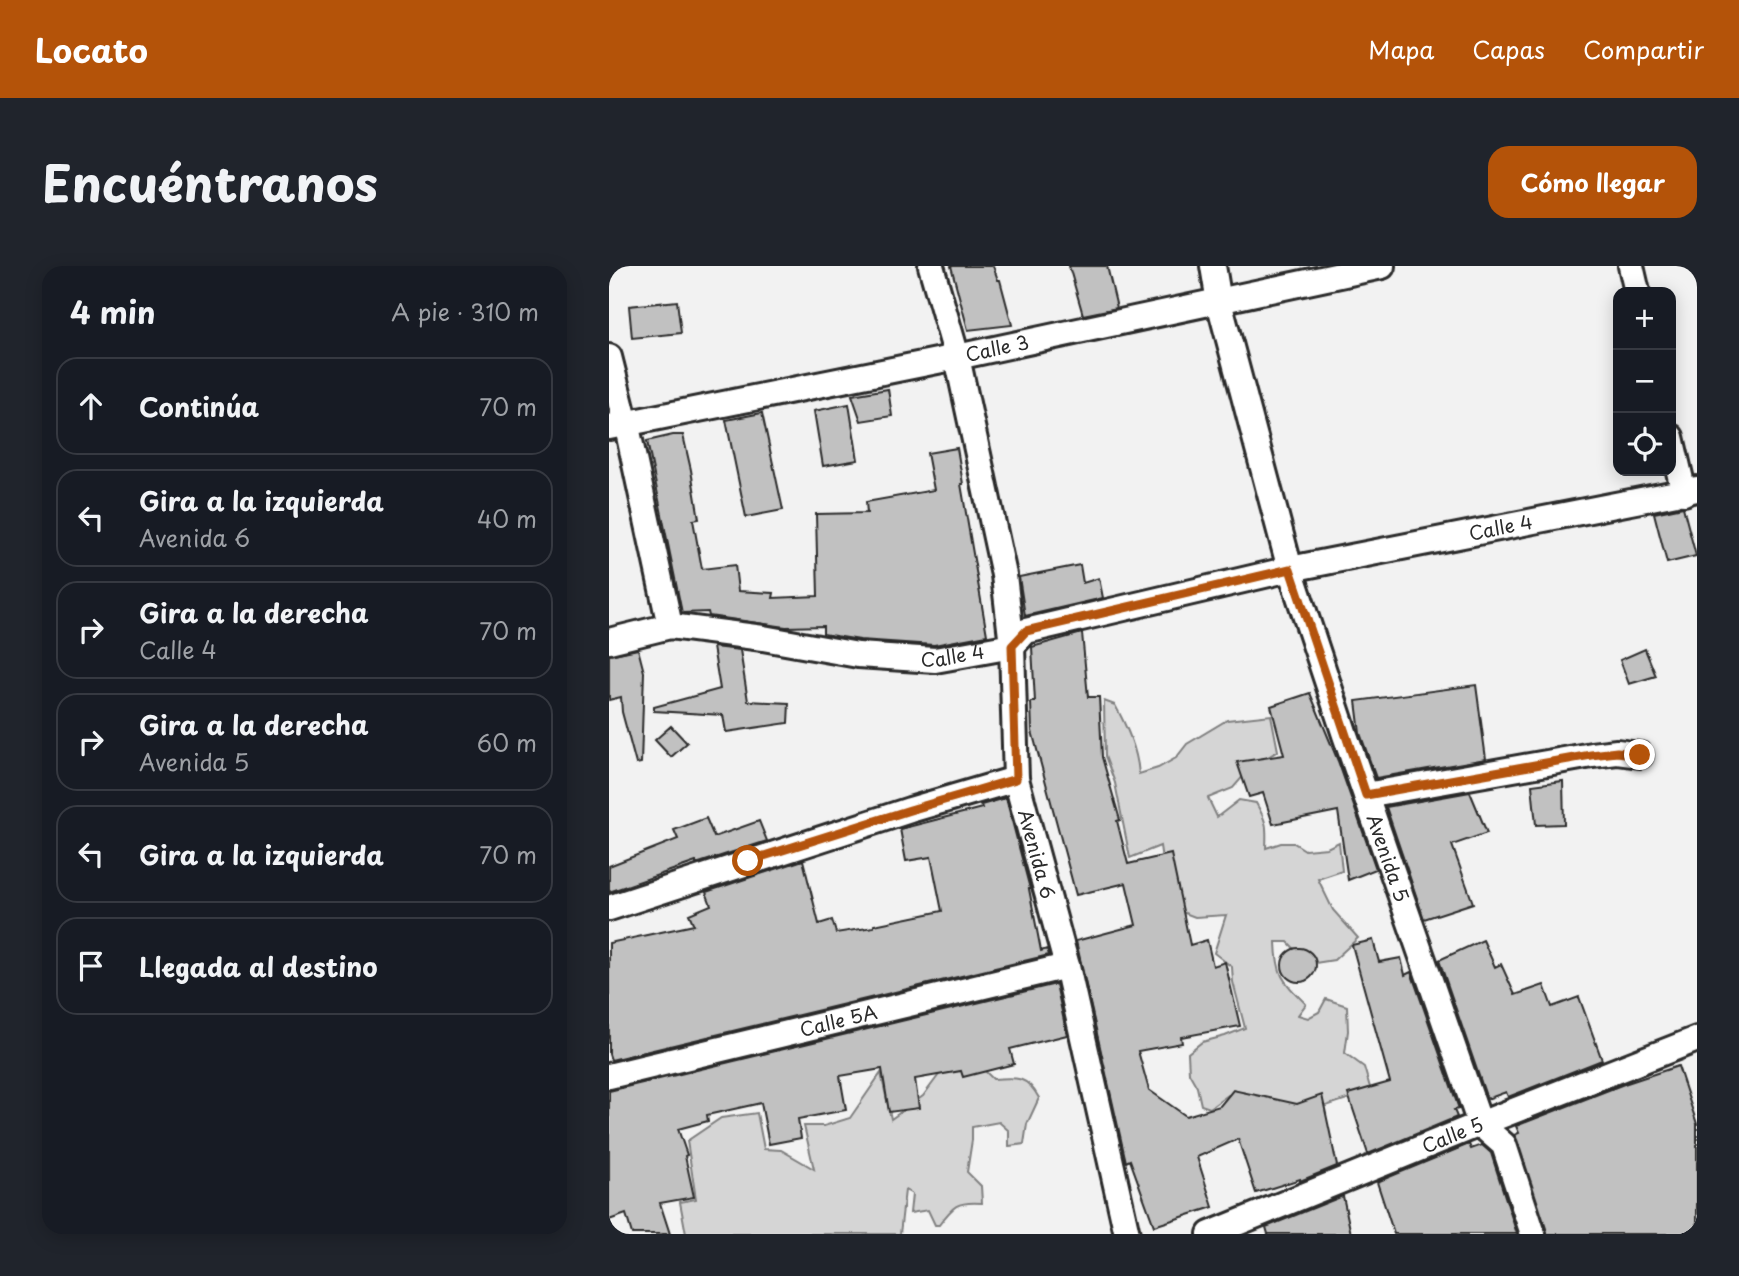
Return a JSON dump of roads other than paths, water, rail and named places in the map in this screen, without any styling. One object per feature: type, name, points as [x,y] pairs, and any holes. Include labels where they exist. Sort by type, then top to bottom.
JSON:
[{"type":"street","name":"Avenida 6","points":[[931,266],[957,357],[1004,575],[1012,646],[1016,779],[1067,966],[1128,1234]]},
{"type":"street","name":"Avenida 5","points":[[1213,266],[1219,302],[1290,569],[1481,1124],[1504,1145],[1533,1234]]},
{"type":"street","name":"Calle 3","points":[[617,426],[1382,266]]},
{"type":"street","points":[[1631,266],[1636,287]]},
{"type":"street","points":[[609,357],[617,426],[670,626]]},
{"type":"street","points":[[1676,451],[1690,491]]},
{"type":"street","name":"Calle 4","points":[[609,641],[670,626],[763,638],[858,655],[935,660],[1012,646],[1026,631],[1290,569],[1690,491]]},
{"type":"street","points":[[1366,795],[1591,755],[1617,752],[1640,755]]},
{"type":"street","points":[[609,908],[910,810],[1016,779]]},
{"type":"street","name":"Calle 5A","points":[[609,1076],[1067,966]]},
{"type":"street","name":"Calle 5","points":[[1210,1234],[1697,1039]]}]
